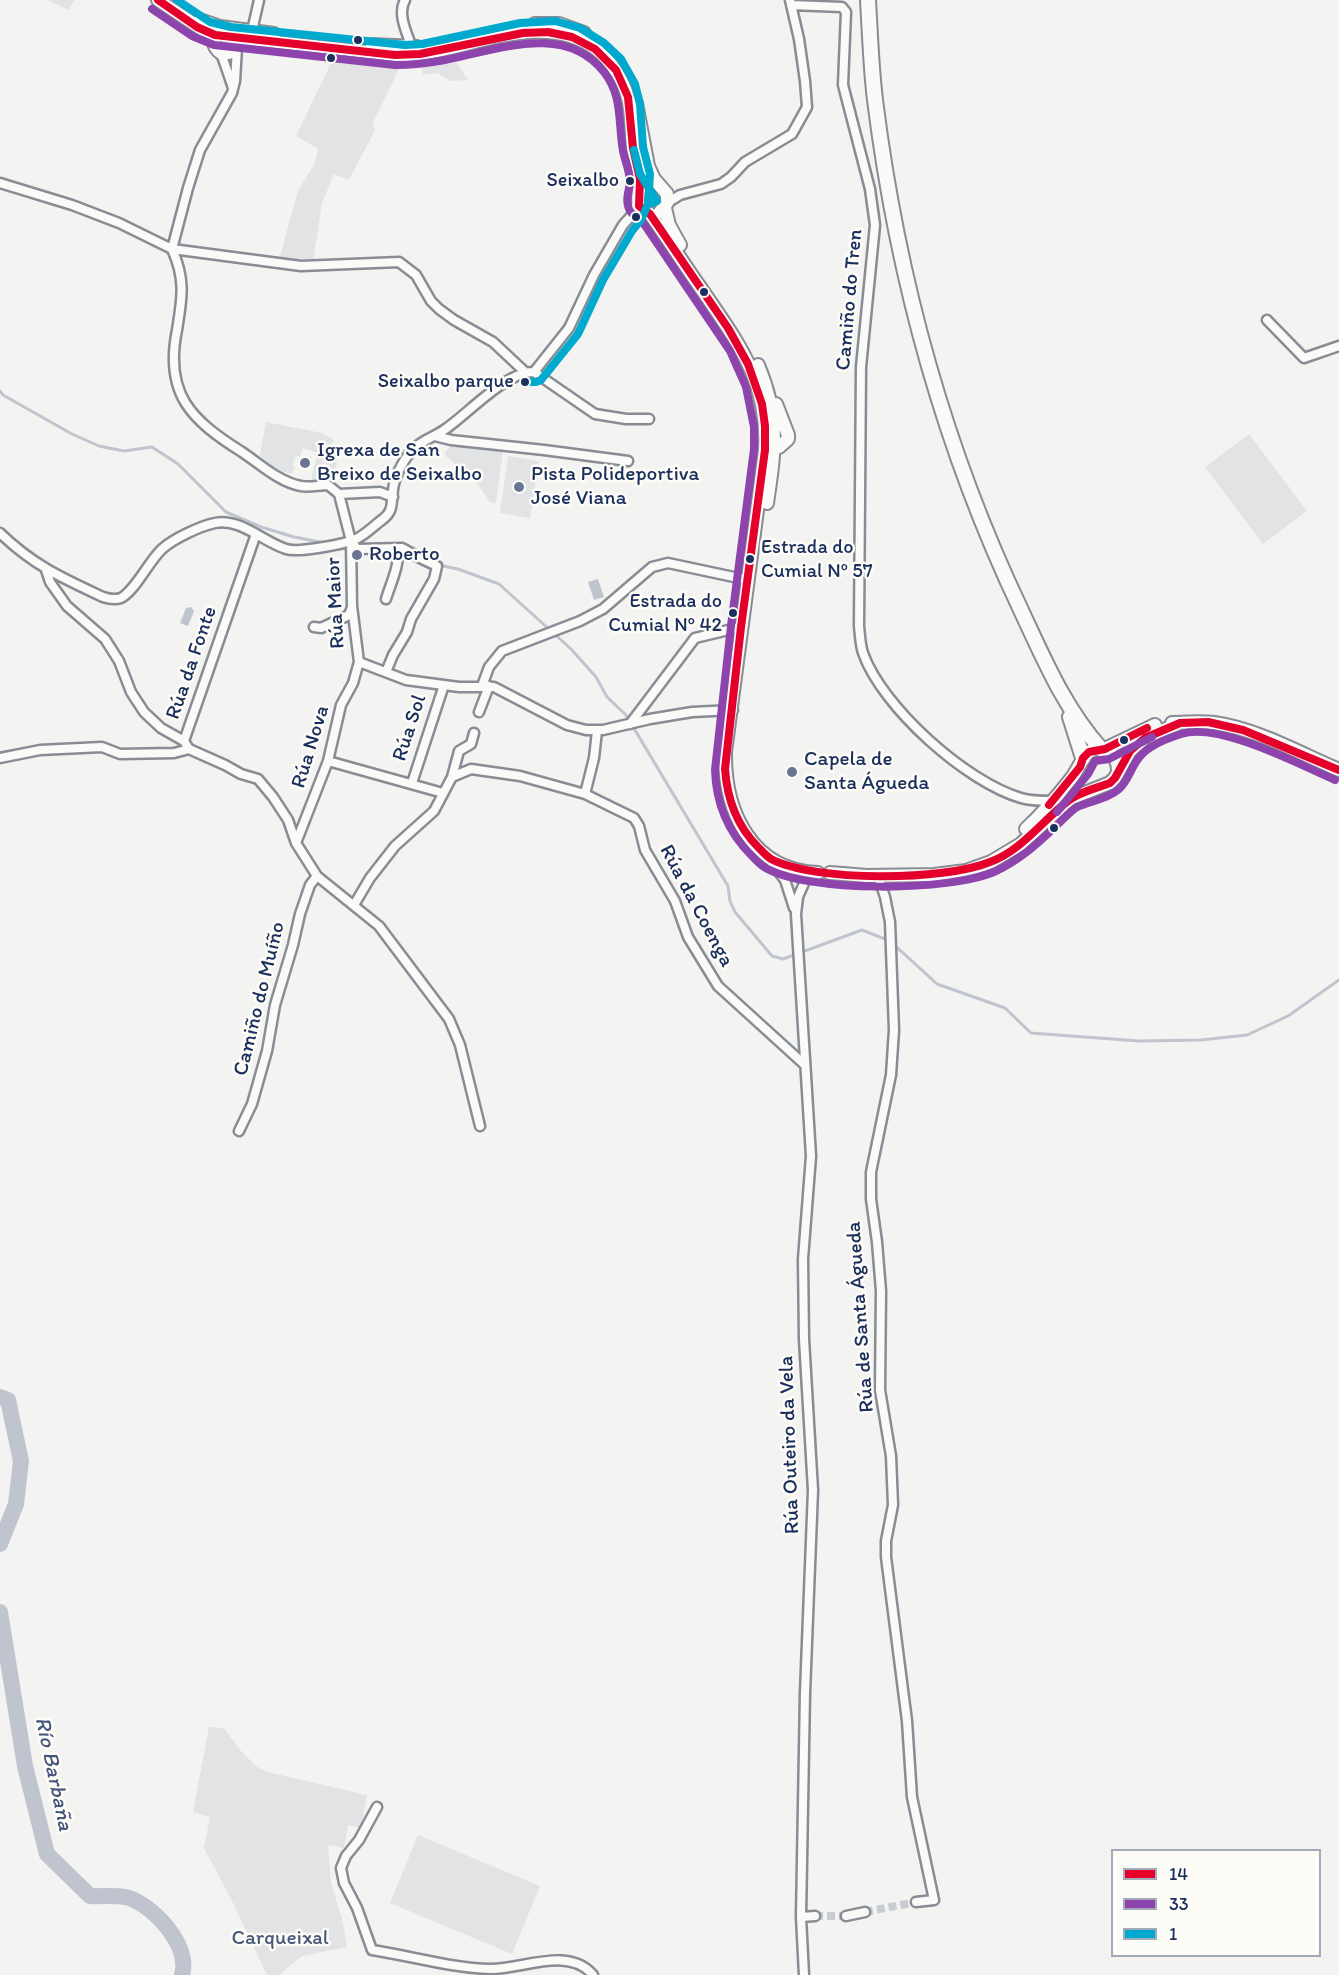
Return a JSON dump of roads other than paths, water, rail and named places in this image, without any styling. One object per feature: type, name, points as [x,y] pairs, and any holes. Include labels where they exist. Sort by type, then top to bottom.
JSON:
[{"type":"main road","points":[[868,0],[875,97],[891,205],[909,292],[928,365],[970,492],[997,558],[1068,706],[1086,732],[1103,749]]},
{"type":"main road","points":[[1068,706],[1082,762]]},
{"type":"street","points":[[158,0],[217,41],[229,53],[242,36],[258,0]]},
{"type":"street","points":[[169,0],[206,23],[242,36],[356,52],[418,55],[522,33],[543,31],[560,32],[590,45],[606,57],[622,80],[630,106],[633,149],[640,175],[640,206],[748,361],[760,381],[777,428]]},
{"type":"street","points":[[405,0],[403,23],[409,48]]},
{"type":"street","points":[[640,206],[658,213],[680,195],[721,184],[745,162],[792,134],[807,107],[806,81],[794,4]]},
{"type":"street","name":"Camiño do Tren","points":[[794,4],[835,5],[842,7],[846,12],[843,85],[870,189],[875,225],[861,367],[859,626],[862,651],[875,678],[900,711],[934,745],[985,781],[1012,795],[1024,799],[1052,801]]},
{"type":"street","points":[[206,23],[217,41],[233,88]]},
{"type":"street","points":[[356,52],[363,48],[391,51],[541,23],[567,25],[606,49],[629,82],[639,113],[648,166],[668,199],[666,205],[669,225],[676,239],[741,334],[758,363],[769,392],[777,428],[768,472],[761,485]]},
{"type":"street","points":[[217,41],[242,36],[409,48]]},
{"type":"street","points":[[242,36],[233,88],[200,150],[172,249],[181,277],[183,293],[174,353],[177,384],[184,403],[195,418],[210,432],[285,480],[304,487],[328,485],[339,494],[381,492],[393,497]]},
{"type":"street","points":[[0,183],[72,205],[119,223],[172,249],[301,266],[399,262],[416,275],[431,301],[439,309],[493,342],[529,372],[595,414],[626,419],[649,419]]},
{"type":"street","points":[[0,533],[21,553],[46,570],[113,600],[129,592],[166,546],[205,526],[216,523],[232,523],[279,546],[293,550],[351,541],[387,516],[394,503],[393,489],[410,453],[444,430],[485,396],[529,372],[569,328],[594,275],[623,225],[640,206],[650,184],[680,195]]},
{"type":"street","points":[[1267,320],[1304,358],[1339,347]]},
{"type":"street","points":[[748,361],[764,410],[766,432],[741,627],[725,769],[726,786],[731,805],[748,837],[769,858],[787,884],[796,914]]},
{"type":"street","points":[[435,436],[451,440],[628,461]]},
{"type":"street","points":[[772,447],[734,752],[734,785],[739,808],[760,843],[782,864]]},
{"type":"street","name":"Rúa Maior","points":[[339,494],[351,541],[352,606],[359,662]]},
{"type":"street","name":"Rúa da Fonte","points":[[256,534],[184,741],[189,749],[241,774],[258,779],[288,820],[296,843],[317,876],[379,926],[449,1019],[460,1045],[480,1126]]},
{"type":"street","points":[[351,541],[357,549],[402,548],[437,566],[434,579],[411,619],[407,632],[386,672]]},
{"type":"street","points":[[387,599],[398,554],[397,549]]},
{"type":"street","points":[[479,712],[489,667],[502,651],[580,621],[603,609],[651,567],[668,563],[748,580]]},
{"type":"street","points":[[46,570],[50,582],[67,606],[105,639],[119,661],[132,692],[144,712],[161,728],[184,741]]},
{"type":"street","points":[[314,627],[321,628],[349,615],[352,606]]},
{"type":"street","points":[[630,724],[695,638],[741,627]]},
{"type":"street","points":[[734,752],[730,735],[732,710],[742,656],[748,639]]},
{"type":"street","points":[[359,662],[401,679],[459,687],[486,686],[525,701],[567,724],[586,730],[597,731],[692,712],[732,710]]},
{"type":"street","name":"Rúa Nova","points":[[296,843],[328,761],[341,705],[353,683],[359,662]]},
{"type":"street","name":"Rúa Sol","points":[[412,783],[444,685]]},
{"type":"street","points":[[796,914],[798,897],[824,873],[944,867],[996,852],[1016,838],[1052,801],[1089,752],[1103,749],[1153,726],[1208,722],[1243,730],[1339,770]]},
{"type":"street","points":[[1052,801],[1056,802],[1072,791],[1110,783],[1130,751],[1145,738],[1180,723]]},
{"type":"street","points":[[585,794],[594,758],[597,731]]},
{"type":"street","points":[[354,905],[376,870],[395,846],[434,811],[452,777],[459,751],[471,744],[474,733]]},
{"type":"street","points":[[1,758],[40,750],[102,747],[120,754],[174,753],[189,749]]},
{"type":"street","points":[[1103,749],[1114,755],[1118,762],[1118,770]]},
{"type":"street","points":[[328,761],[443,793]]},
{"type":"street","points":[[1082,762],[1084,778],[1094,785]]},
{"type":"street","name":"Rúa da Coenga","points":[[452,777],[471,769],[520,776],[585,794],[634,818],[639,826],[645,850],[675,901],[688,937],[718,986],[805,1065]]},
{"type":"street","points":[[769,858],[782,864],[842,875],[953,873],[991,862],[1021,844],[1066,801],[1094,785]]},
{"type":"street","name":"Camiño do Muíño","points":[[238,1131],[252,1104],[267,1051],[275,1005],[300,914],[310,885],[317,876]]},
{"type":"street","name":"Rúa de Santa Águeda","points":[[878,876],[890,922],[894,1030],[891,1075],[871,1179],[871,1199],[878,1242],[881,1291],[880,1390],[891,1456],[892,1505],[886,1541],[886,1557],[907,1721],[912,1797],[934,1900],[916,1902]]},
{"type":"street","name":"Rúa Outeiro da Vela","points":[[796,914],[811,1156],[803,1259],[804,1339],[813,1490],[805,1693],[801,1917],[804,1975]]},
{"type":"street","points":[[377,1807],[341,1868],[344,1883],[357,1908],[372,1950],[452,1965],[493,1969],[571,1961],[589,1970],[593,1975]]},
{"type":"street","points":[[846,1916],[865,1912]]},
{"type":"street","points":[[801,1917],[815,1916]]},
{"type":"waterway","points":[[0,391],[3,395],[72,434],[99,446],[124,451],[152,447],[178,464],[226,512],[261,527],[325,543]]},
{"type":"waterway","points":[[373,552],[419,562]]},
{"type":"waterway","points":[[438,565],[458,569],[499,584],[571,649],[596,677],[607,697],[626,715],[728,886],[730,901],[735,912],[772,956],[783,959],[862,930],[890,941],[937,984],[1005,1008],[1031,1033],[1139,1041],[1201,1040],[1247,1035],[1288,1016],[1339,980]]},
{"type":"waterway","name":"Río Barbaña","points":[[0,1397],[8,1400],[21,1461],[16,1504],[0,1544]]},
{"type":"waterway","name":"Río Barbaña","points":[[0,1612],[25,1766],[47,1854],[90,1896],[128,1897],[151,1911],[161,1920],[176,1941],[181,1952],[182,1975]]},
{"type":"tunnel","points":[[865,1912],[916,1902]]},
{"type":"tunnel","points":[[815,1916],[846,1916]]},
{"type":"place","name":"Seixalbo","points":[[630,181]]},
{"type":"place","name":"Seixalbo parque","points":[[525,382]]},
{"type":"place","name":"Igrexa de San Breixo de Seixalbo","points":[[305,463]]},
{"type":"place","name":"Pista Polideportiva José Viana","points":[[519,487]]},
{"type":"place","name":"Roberto","points":[[357,555]]},
{"type":"place","name":"Estrada do Cumial Nº 57","points":[[750,559]]},
{"type":"place","name":"Estrada do Cumial Nº 42","points":[[733,613]]},
{"type":"place","name":"Capela de Santa Águeda","points":[[792,772]]},
{"type":"park label","name":"Carqueixal","points":[[280,1939]]}]
